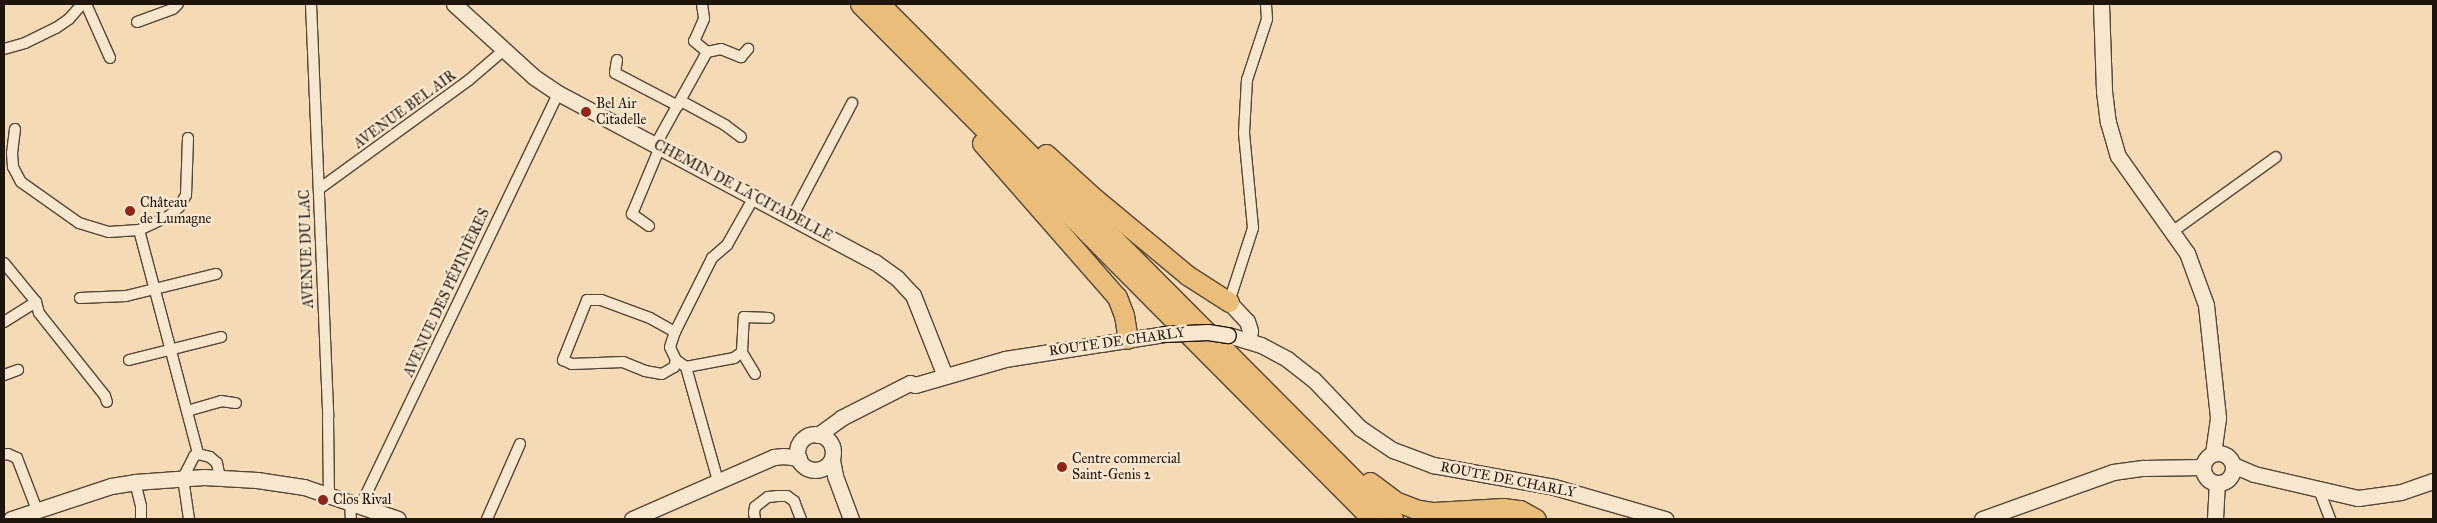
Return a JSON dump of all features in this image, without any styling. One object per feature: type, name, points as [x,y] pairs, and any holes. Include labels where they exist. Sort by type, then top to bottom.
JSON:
[{"type":"highway","points":[[860,4],[1372,519]]},
{"type":"highway","points":[[880,4],[1393,519]]},
{"type":"highway","points":[[938,63],[951,64],[1114,215],[1187,275],[1229,302]]},
{"type":"highway","points":[[944,88],[948,102],[1117,297],[1124,315],[1128,339]]},
{"type":"highway","points":[[1296,423],[1309,426],[1377,488],[1404,505],[1434,512],[1503,508],[1520,510],[1530,517]]},
{"type":"highway","points":[[1328,475],[1333,490],[1361,519]]},
{"type":"highway","points":[[1490,519],[1505,514],[1530,517]]},
{"type":"main road","name":"CHEMIN DE LA CITADELLE","points":[[454,4],[534,77],[558,93],[875,262],[897,278],[913,295],[945,376]]},
{"type":"main road","points":[[2101,4],[2104,91],[2108,122],[2118,156],[2187,253],[2206,305],[2218,418],[2213,454]]},
{"type":"main road","points":[[1229,302],[1233,315],[1231,336]]},
{"type":"main road","points":[[1229,302],[1247,321],[1250,331],[1248,341]]},
{"type":"main road","name":"ROUTE DE CHARLY","points":[[818,435],[841,418],[910,383],[915,385],[1005,359],[1164,334],[1208,332],[1248,341],[1287,359],[1312,379],[1360,428],[1392,450],[1433,465],[1554,487],[1665,519]]},
{"type":"main road","name":"ROUTE DE CHARLY","points":[[832,454],[836,434],[845,424],[912,391],[915,385]]},
{"type":"main road","points":[[799,452],[807,437],[818,435],[827,439],[832,454],[835,476],[851,519]]},
{"type":"main road","points":[[632,519],[718,481],[745,463],[772,450],[799,452]]},
{"type":"main road","points":[[799,452],[806,467],[817,470],[832,487],[846,519]]},
{"type":"main road","points":[[817,470],[826,467],[832,454]]},
{"type":"main road","points":[[2213,454],[2223,454],[2231,460],[2232,469],[2226,481],[2217,483],[2208,480],[2203,467],[2206,459],[2213,454]]},
{"type":"main road","points":[[1982,519],[2113,472],[2143,468],[2203,467]]},
{"type":"main road","points":[[2232,469],[2358,498],[2402,492],[2433,481]]},
{"type":"main road","points":[[11,519],[100,489],[136,482],[183,478],[220,478],[281,483],[329,494],[398,519]]},
{"type":"main road","points":[[2215,519],[2217,483]]},
{"type":"street","points":[[4,49],[25,43],[56,28],[69,19],[82,4]]},
{"type":"street","points":[[86,4],[110,58]]},
{"type":"street","points":[[137,22],[173,9],[178,4]]},
{"type":"street","name":"AVENUE DU LAC","points":[[311,4],[328,417],[329,494]]},
{"type":"street","points":[[702,4],[704,19],[694,41],[707,52]]},
{"type":"street","points":[[1229,302],[1253,228],[1244,134],[1247,80],[1267,19],[1266,4]]},
{"type":"street","points":[[649,226],[632,214],[658,145],[707,52],[721,49],[741,58],[748,49]]},
{"type":"street","name":"AVENUE BEL AIR","points":[[319,189],[469,80],[504,50]]},
{"type":"street","points":[[617,60],[614,73],[725,125],[741,137]]},
{"type":"street","name":"AVENUE DES PÉPINIÈRES","points":[[356,504],[558,93]]},
{"type":"street","points":[[792,217],[852,103]]},
{"type":"street","points":[[14,129],[12,153],[14,167],[21,182],[79,223],[109,232],[139,230],[169,216],[179,207],[186,195],[188,138]]},
{"type":"street","points":[[2172,232],[2276,156]]},
{"type":"street","points":[[718,481],[686,367],[676,360],[670,347],[675,332],[712,258],[727,245],[754,197]]},
{"type":"street","points":[[139,230],[198,454]]},
{"type":"street","points":[[4,263],[36,302],[39,313],[105,396],[107,402]]},
{"type":"street","points":[[80,298],[126,296],[216,274]]},
{"type":"street","points":[[675,332],[650,318],[634,312],[601,300],[587,300],[563,360],[572,364],[624,362],[645,371],[662,374],[674,367],[676,360]]},
{"type":"street","points":[[4,322],[36,302]]},
{"type":"street","points":[[755,374],[742,352],[744,317],[769,318]]},
{"type":"street","points":[[129,360],[221,337]]},
{"type":"street","points":[[686,367],[734,358],[742,352]]},
{"type":"street","points":[[4,375],[18,370]]},
{"type":"street","points":[[187,411],[221,401],[236,403]]},
{"type":"street","points":[[487,519],[520,444]]},
{"type":"street","points":[[4,456],[8,454],[17,458],[37,510]]},
{"type":"street","points":[[198,454],[210,457],[217,464],[220,478]]},
{"type":"street","points":[[189,519],[183,478],[190,462],[198,454]]},
{"type":"street","points":[[136,482],[141,506],[141,519]]},
{"type":"street","points":[[2319,490],[2330,519]]},
{"type":"street","points":[[756,519],[755,507],[768,497],[786,496],[794,501],[801,519]]},
{"type":"street","points":[[351,519],[356,504]]},
{"type":"place","name":"Bel Air Citadelle","points":[[586,112]]},
{"type":"place","name":"Château de Lumagne","points":[[130,211]]},
{"type":"place","name":"Centre commercial Saint-Genis 2","points":[[1062,467]]},
{"type":"place","name":"Clos Rival","points":[[323,500]]}]
